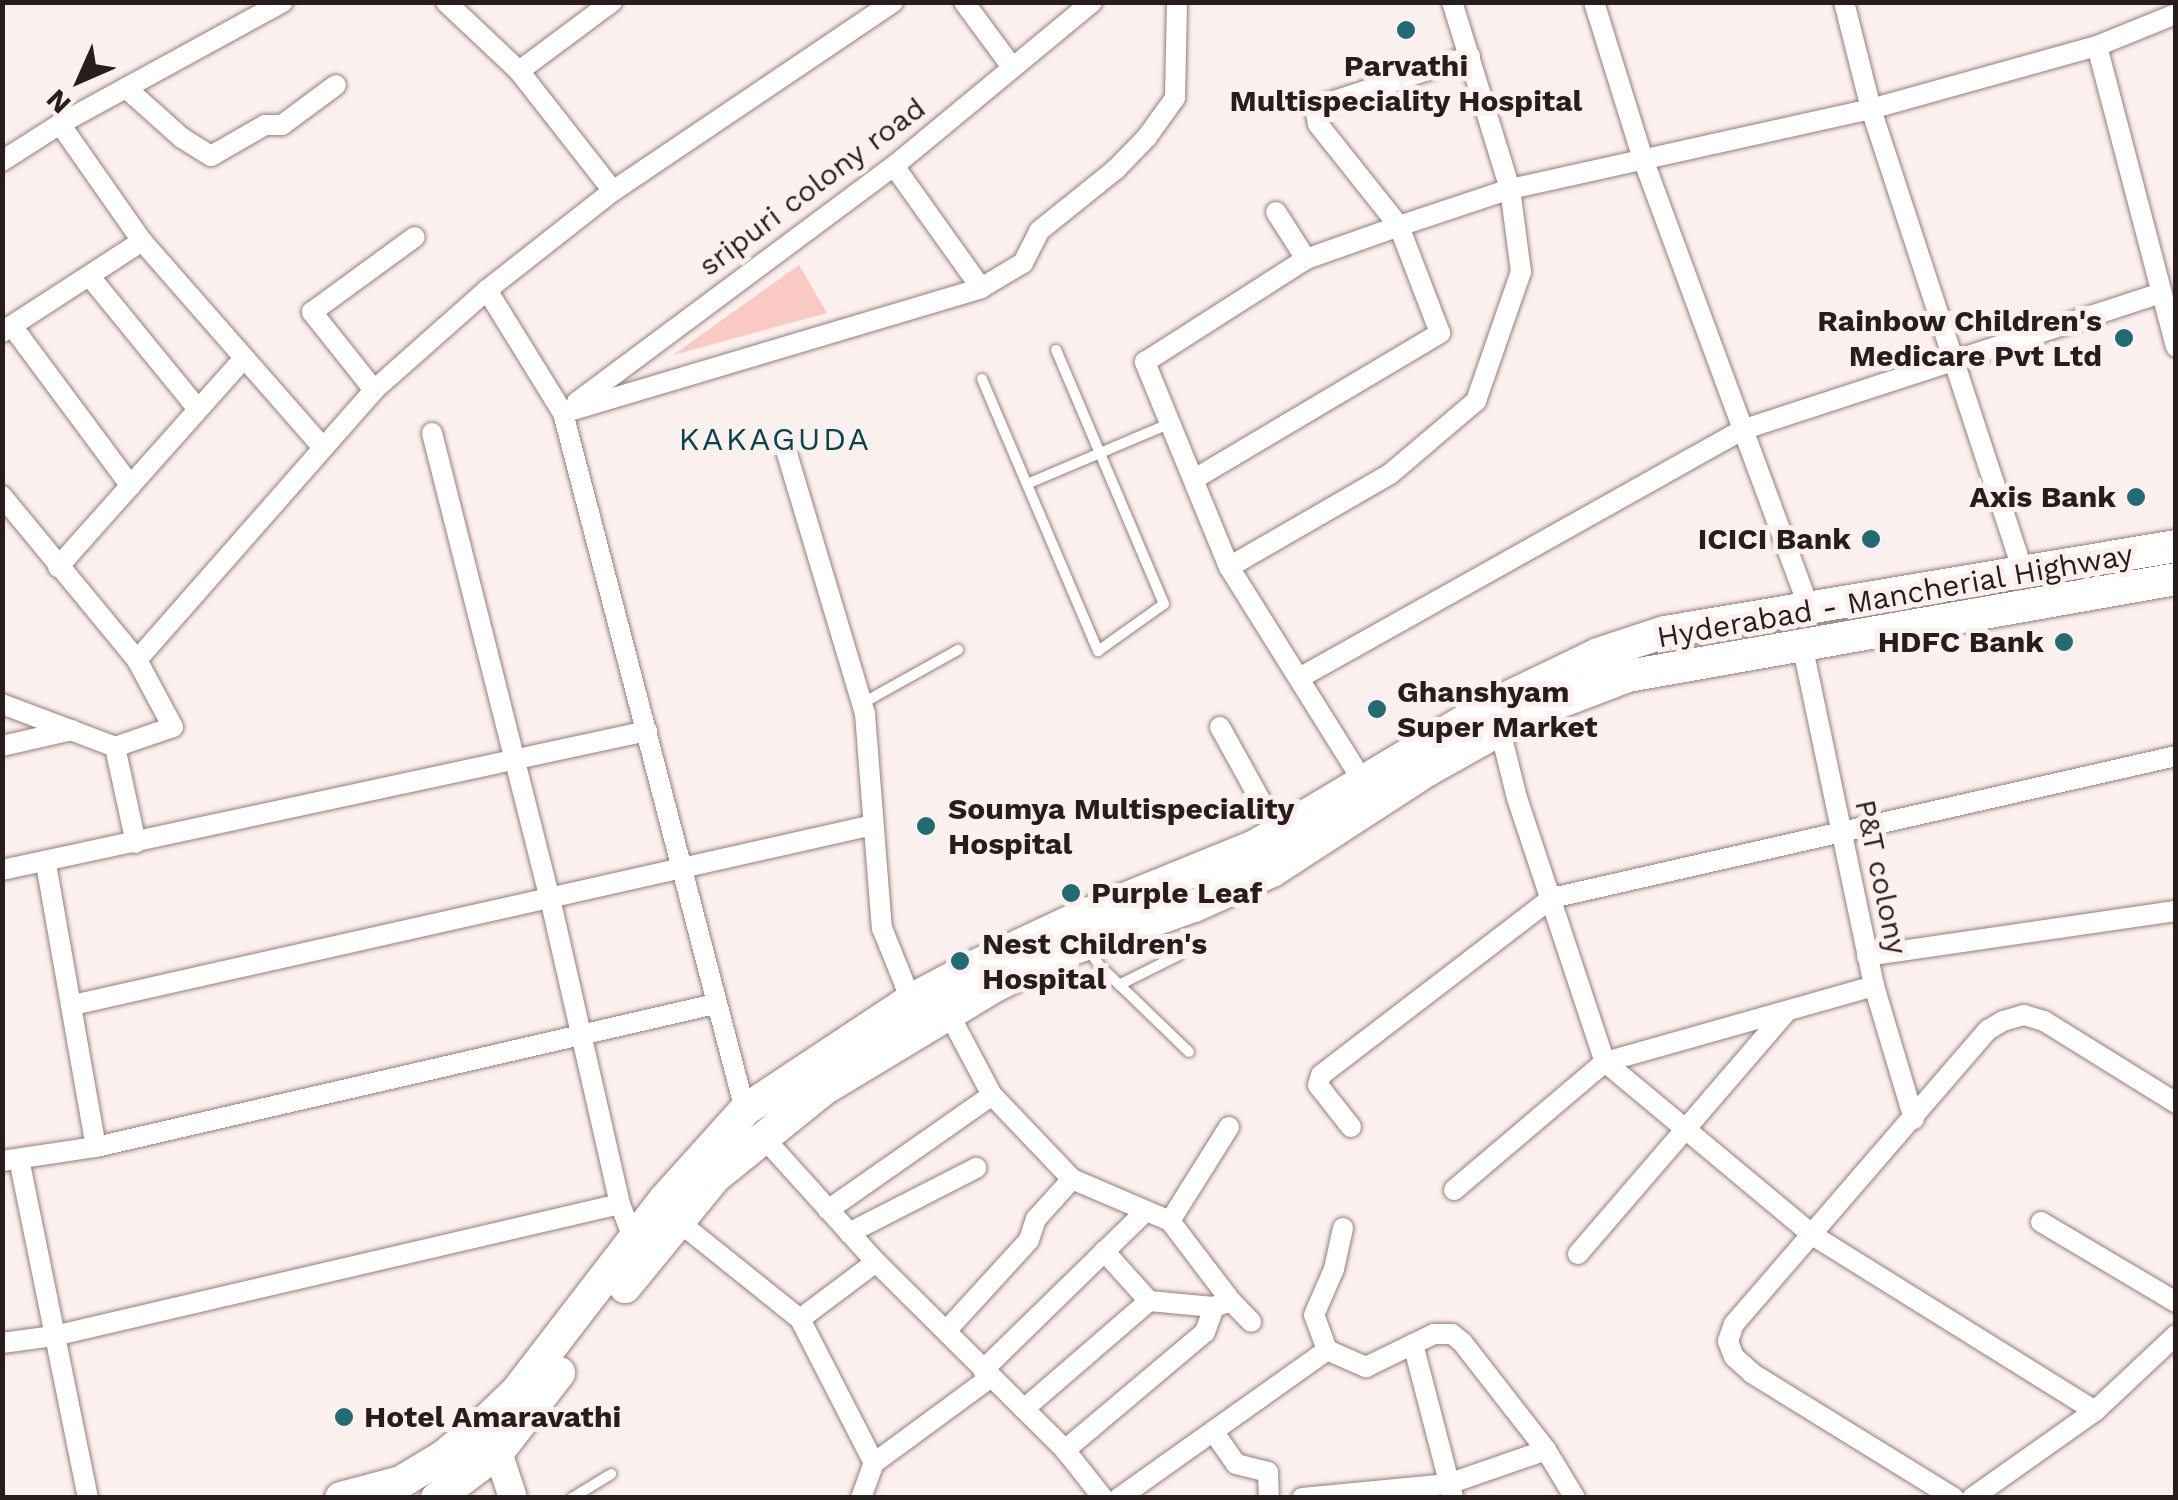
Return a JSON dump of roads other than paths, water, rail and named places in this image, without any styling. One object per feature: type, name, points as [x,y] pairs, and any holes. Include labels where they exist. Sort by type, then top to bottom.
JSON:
[{"type":"main road","name":"Hyderabad - Mancherial Highway","points":[[437,1498],[498,1452],[754,1124],[824,1090],[995,986],[1085,945],[1194,906],[1364,783],[1488,707],[1598,654],[1665,632],[2176,546]]},
{"type":"main road","name":"Hyderabad - Mancherial Highway","points":[[341,1498],[401,1482],[444,1456],[485,1422],[550,1350],[634,1238],[754,1124],[911,1000],[1080,916],[1269,850],[1426,771],[1526,715],[1628,676],[2176,579]]},
{"type":"street","points":[[2,161],[60,124],[283,2]]},
{"type":"street","points":[[446,2],[520,71],[613,191]]},
{"type":"street","points":[[520,71],[612,2]]},
{"type":"street","points":[[137,660],[374,390],[487,290],[613,191],[892,2]]},
{"type":"street","points":[[964,2],[1012,68]]},
{"type":"street","name":"sripuri colony road","points":[[563,412],[894,166],[1092,2]]},
{"type":"street","points":[[563,412],[982,288],[1023,263],[1040,230],[1116,169],[1147,137],[1175,98],[1177,2]]},
{"type":"street","points":[[1229,567],[1390,474],[1476,401],[1521,272],[1510,189],[1452,2]]},
{"type":"street","points":[[1594,2],[1642,158],[1808,606]]},
{"type":"street","points":[[1844,2],[1871,109],[2023,571]]},
{"type":"street","points":[[1364,783],[1229,567],[1196,478],[1145,362],[1306,259],[1400,226],[1510,189],[1871,109],[2097,46],[2176,14]]},
{"type":"street","points":[[2097,46],[2159,294],[2176,346]]},
{"type":"street","points":[[1196,478],[1440,333],[1400,226],[1318,124],[1316,113],[1322,105],[1470,56]]},
{"type":"street","points":[[126,88],[182,138],[211,156],[265,125],[282,125],[336,85]]},
{"type":"street","points":[[60,124],[142,241],[323,448]]},
{"type":"street","points":[[894,166],[982,288]]},
{"type":"street","points":[[1276,212],[1306,259]]},
{"type":"street","points":[[374,390],[312,312],[415,237]]},
{"type":"street","points":[[130,486],[7,329],[91,278],[142,241]]},
{"type":"street","points":[[91,278],[198,408]]},
{"type":"street","points":[[487,290],[563,412],[684,865],[715,1004],[754,1124],[876,1262],[1065,1450],[1103,1498]]},
{"type":"street","points":[[1301,677],[1742,430],[2159,294]]},
{"type":"street","points":[[58,567],[244,358]]},
{"type":"street","points":[[432,433],[549,894],[620,1204],[634,1238]]},
{"type":"street","points":[[785,447],[862,704],[882,928],[911,1000]]},
{"type":"street","points":[[2,496],[137,660],[174,727],[114,747],[2,704]]},
{"type":"street","name":"P&T colony","points":[[1802,644],[1874,986],[1914,1119]]},
{"type":"street","points":[[1220,726],[1269,850]]},
{"type":"street","points":[[2,746],[72,730]]},
{"type":"street","points":[[1500,730],[1517,798],[1606,1062],[1814,1236],[2094,1411]]},
{"type":"street","points":[[2,870],[46,864],[515,763],[647,731]]},
{"type":"street","points":[[114,747],[136,843]]},
{"type":"street","points":[[1351,1127],[1318,1085],[1321,1075],[1552,898],[2176,756]]},
{"type":"street","points":[[73,1005],[549,894],[872,825]]},
{"type":"street","points":[[46,864],[96,1147]]},
{"type":"street","points":[[1868,956],[2176,911]]},
{"type":"street","points":[[1454,1190],[1606,1062],[1874,986]]},
{"type":"street","points":[[88,1498],[11,1160],[96,1147],[715,1004]]},
{"type":"street","points":[[1578,1254],[1684,1126],[1787,1011]]},
{"type":"street","points":[[950,1016],[992,1095],[1072,1179],[1170,1221],[1223,1304],[1250,1322]]},
{"type":"street","points":[[1954,1498],[1752,1374],[1734,1357],[1728,1341],[1734,1324],[1814,1236],[1988,1030],[2024,1016],[2044,1021],[2176,1103]]},
{"type":"street","points":[[828,1210],[992,1095]]},
{"type":"street","points":[[1170,1221],[1229,1127]]},
{"type":"street","points":[[849,1233],[976,1168]]},
{"type":"street","points":[[946,1332],[1029,1240],[1036,1219],[1072,1179]]},
{"type":"street","points":[[2,1343],[54,1336],[620,1204]]},
{"type":"street","points":[[861,1498],[874,1463],[987,1374],[1145,1212]]},
{"type":"street","points":[[679,1222],[800,1319],[874,1463]]},
{"type":"street","points":[[2041,1222],[2176,1302]]},
{"type":"street","points":[[1343,1228],[1334,1269],[1314,1315],[1327,1350],[1366,1367],[1434,1334],[1452,1334],[1546,1450],[1575,1498]]},
{"type":"street","points":[[1104,1251],[1149,1300]]},
{"type":"street","points":[[800,1319],[876,1262]]},
{"type":"street","points":[[1024,1409],[1149,1300],[1223,1304]]},
{"type":"street","points":[[1065,1450],[1205,1332],[1223,1304]]},
{"type":"street","points":[[1972,1498],[2094,1411],[2176,1335]]},
{"type":"street","points":[[1413,1344],[1450,1491]]},
{"type":"street","points":[[1119,1498],[1327,1350]]},
{"type":"street","points":[[1212,1432],[1236,1464],[1268,1472],[1269,1498]]},
{"type":"street","points":[[1302,1498],[1450,1491],[1546,1450]]},
{"type":"street","points":[[498,1452],[514,1498]]},
{"type":"lane","points":[[982,379],[1098,651],[1164,604],[1056,350]]},
{"type":"lane","points":[[1027,484],[1172,422]]},
{"type":"lane","points":[[862,704],[958,650]]},
{"type":"lane","points":[[1085,945],[1119,985],[1188,1052]]},
{"type":"lane","points":[[1119,985],[1179,955]]},
{"type":"lane","points":[[572,1498],[611,1474]]},
{"type":"place","name":"Parvathi Multispeciality Hospital","points":[[1406,30]]},
{"type":"place","name":"Rainbow Children's Medicare Pvt Ltd","points":[[2124,338]]},
{"type":"place","name":"Axis Bank","points":[[2136,497]]},
{"type":"place","name":"ICICI Bank","points":[[1871,539]]},
{"type":"place","name":"HDFC Bank","points":[[2064,642]]},
{"type":"place","name":"Ghanshyam Super Market","points":[[1377,709]]},
{"type":"place","name":"Soumya Multispeciality Hospital","points":[[926,826]]},
{"type":"place","name":"Purple Leaf","points":[[1071,893]]},
{"type":"place","name":"Nest Children's Hospital","points":[[960,961]]},
{"type":"place","name":"Hotel Amaravathi","points":[[344,1417]]},
{"type":"district","name":"KAKAGUDA","points":[[775,439]]}]
